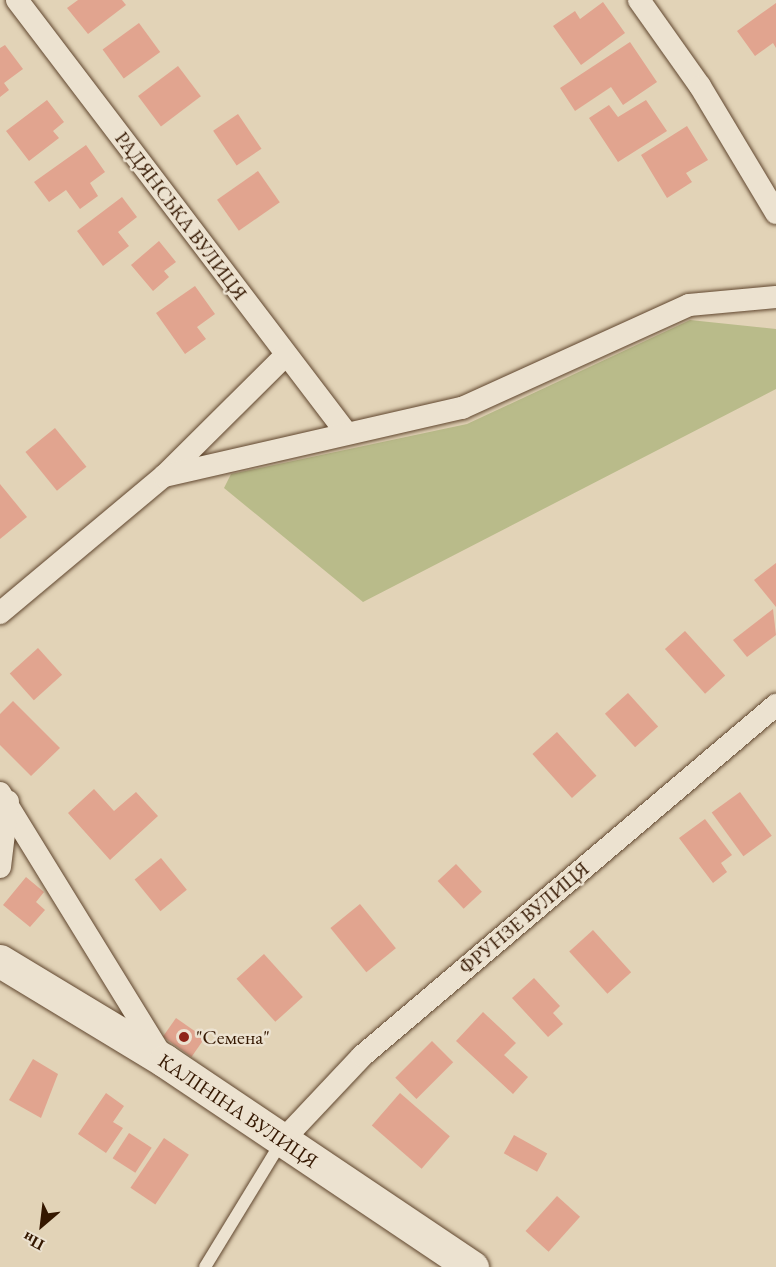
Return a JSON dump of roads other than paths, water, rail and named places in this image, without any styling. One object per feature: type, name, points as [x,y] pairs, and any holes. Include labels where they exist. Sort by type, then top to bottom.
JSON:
[{"type":"street","name":"РАДЯНСЬКА ВУЛИЦЯ","points":[[16,0],[345,431]]},
{"type":"street","points":[[639,0],[700,86],[776,213]]},
{"type":"street","points":[[164,476],[345,431],[462,408],[689,305],[776,297]]},
{"type":"street","points":[[0,613],[164,476],[286,355]]},
{"type":"street","name":"ФРУНЗЕ ВУЛИЦЯ","points":[[282,1141],[362,1056],[776,705]]},
{"type":"street","points":[[0,867],[4,797]]},
{"type":"street","points":[[4,797],[165,1061]]},
{"type":"street","name":"КАЛІНІНА ВУЛИЦЯ","points":[[0,961],[165,1061],[472,1267]]},
{"type":"lane","points":[[205,1267],[282,1141]]},
{"type":"place","name":"\"Семена\"","points":[[184,1037]]}]
